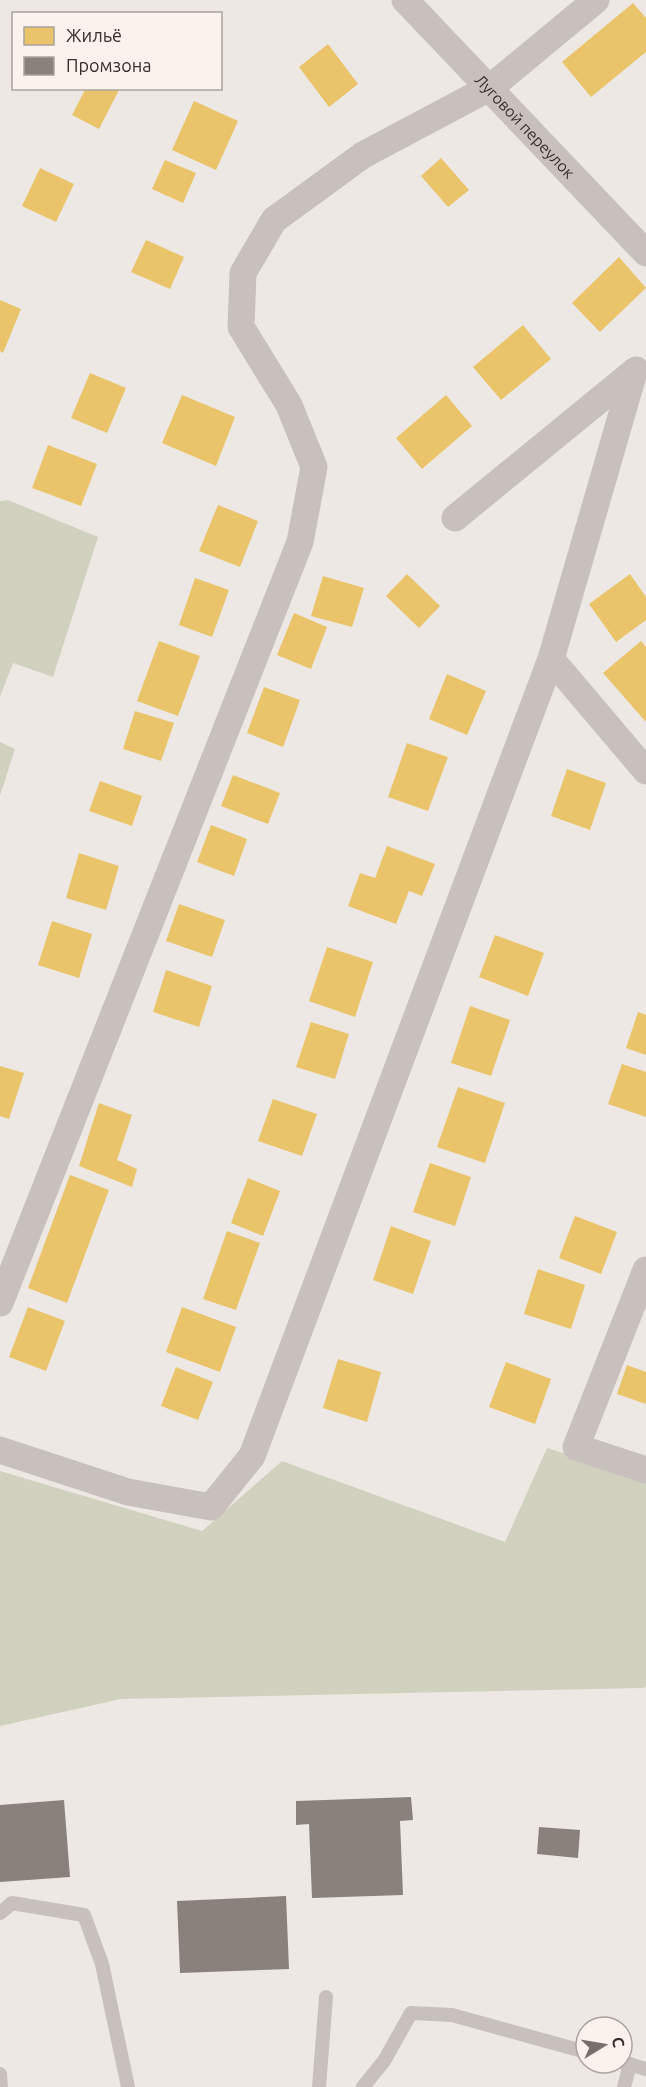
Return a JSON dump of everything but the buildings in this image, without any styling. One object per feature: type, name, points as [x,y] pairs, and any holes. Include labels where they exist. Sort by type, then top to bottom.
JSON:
[{"type":"street","name":"Луговой переулок","points":[[405,0],[491,87],[646,253]]},
{"type":"street","points":[[0,1303],[300,542],[314,467],[289,405],[241,327],[243,273],[274,220],[363,155],[491,87],[596,0]]},
{"type":"street","points":[[454,518],[640,366]]},
{"type":"street","points":[[0,1450],[128,1492],[211,1508],[252,1456],[551,659],[640,366]]},
{"type":"street","points":[[551,659],[646,771]]},
{"type":"street","points":[[646,1270],[576,1446],[646,1470]]},
{"type":"lane","points":[[0,1913],[12,1903],[84,1915],[102,1964],[128,2087]]},
{"type":"lane","points":[[319,2087],[326,1997]]},
{"type":"lane","points":[[363,2087],[384,2061],[411,2013],[452,2015],[574,2049]]},
{"type":"lane","points":[[0,2074],[1,2087]]},
{"type":"green space","points":[[8,500],[98,537],[53,677],[13,663],[0,697],[0,501]]},
{"type":"green space","points":[[0,742],[15,749],[0,796]]},
{"type":"green space","points":[[547,1448],[646,1479],[646,1686],[643,1688],[121,1699],[0,1726],[0,1471],[202,1531],[282,1461],[505,1542]]}]
